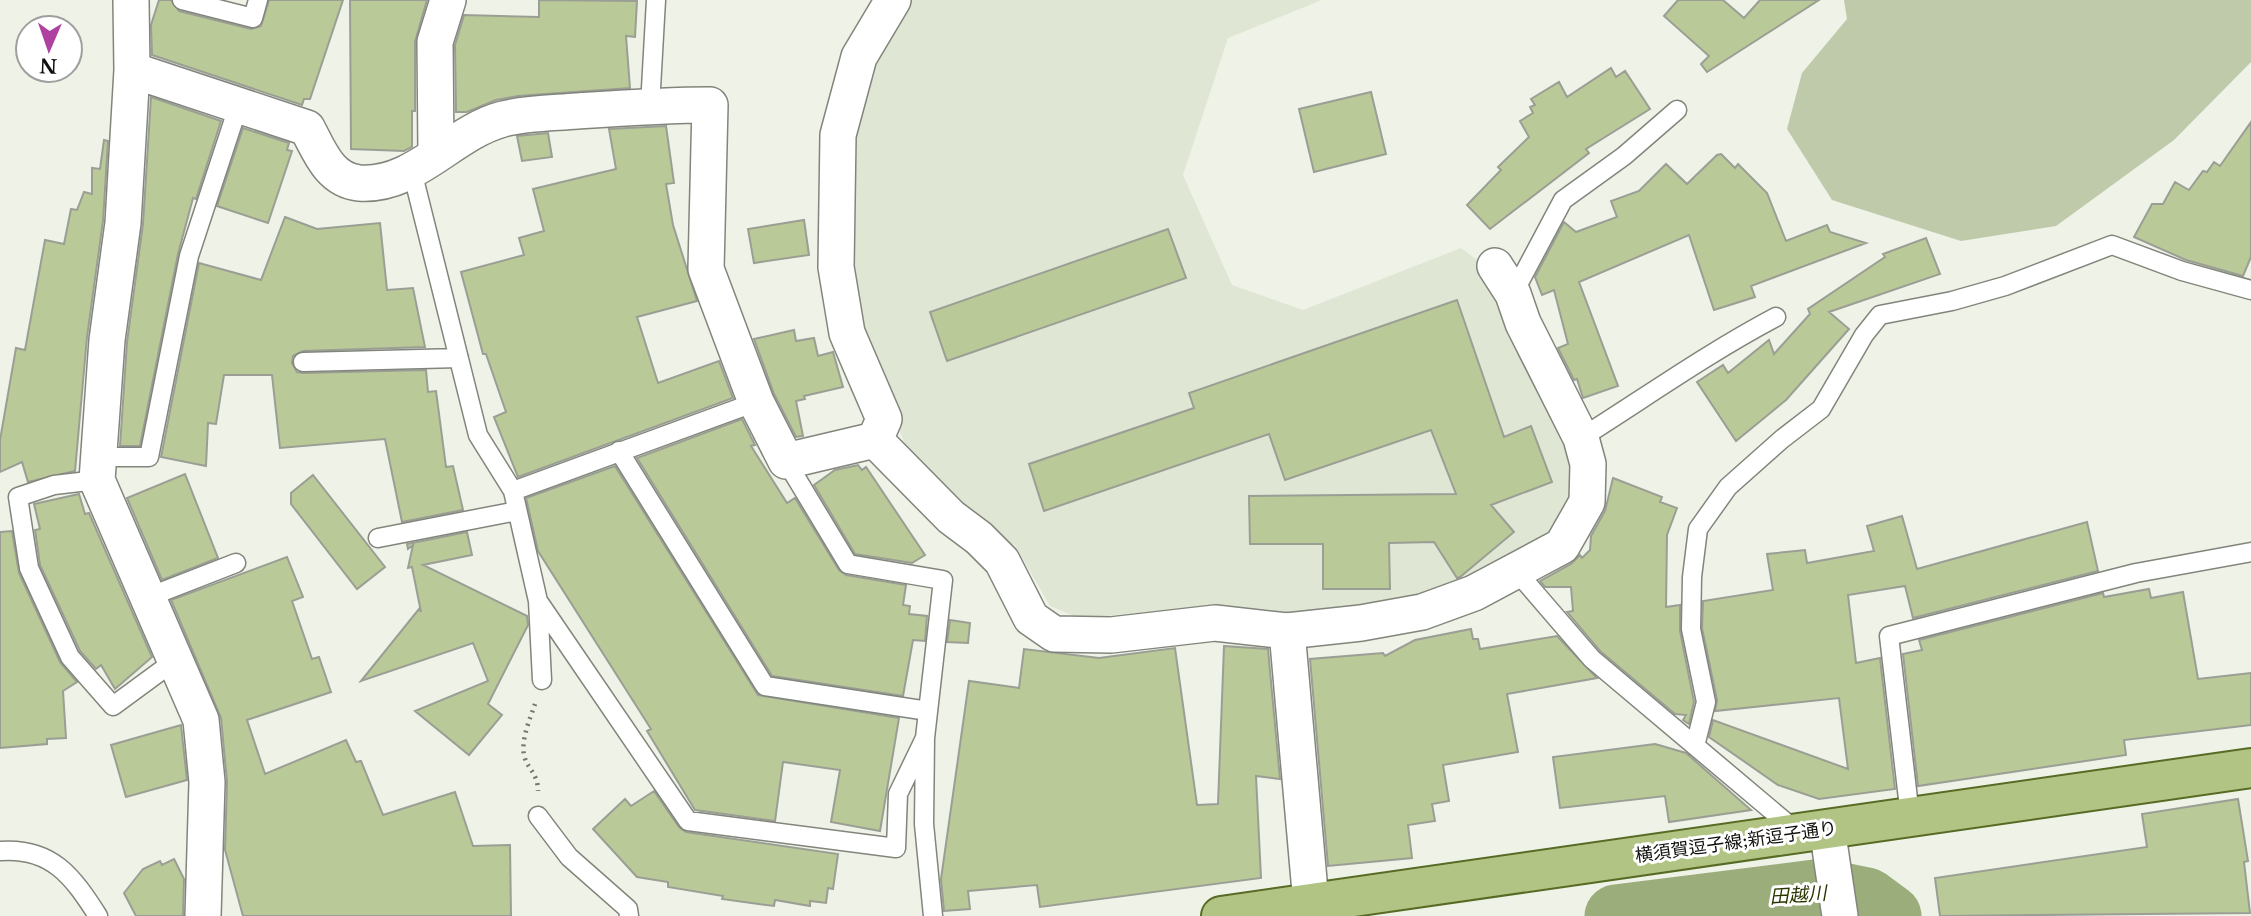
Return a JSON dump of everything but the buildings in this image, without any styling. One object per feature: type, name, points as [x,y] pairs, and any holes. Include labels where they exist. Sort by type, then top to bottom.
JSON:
[{"type":"main road","name":"横須賀逗子線;新逗子通り","points":[[1221,916],[2251,768]]},
{"type":"street","points":[[131,0],[132,70],[123,223],[107,340],[98,469],[146,598],[177,659],[201,720],[207,782],[203,916]]},
{"type":"street","points":[[424,163],[435,42],[448,0]]},
{"type":"street","points":[[875,440],[884,419],[847,334],[835,267],[838,135],[859,57],[893,0]]},
{"type":"street","points":[[132,70],[307,128],[331,172],[357,183],[383,181],[424,163],[456,140],[502,119],[650,106],[710,105],[706,269],[756,402],[786,461],[875,440]]},
{"type":"street","points":[[875,440],[951,517],[979,538],[1002,561],[1031,618],[1054,634],[1111,635],[1215,623],[1287,631],[1361,623],[1422,612],[1474,593],[1562,546],[1587,502],[1588,464],[1581,438],[1504,280]]},
{"type":"street","points":[[1287,631],[1311,903]]},
{"type":"street","points":[[1812,831],[1834,879],[1840,916]]},
{"type":"lane","points":[[182,0],[253,18],[258,0]]},
{"type":"lane","points":[[650,106],[656,0]]},
{"type":"lane","points":[[177,659],[113,706],[70,657],[29,568],[18,497],[98,469],[149,457],[190,256],[239,104]]},
{"type":"lane","points":[[1504,280],[1563,200],[1624,156],[1677,110]]},
{"type":"lane","points":[[424,163],[459,358],[478,435],[513,491],[538,601],[542,680]]},
{"type":"lane","points":[[1695,746],[1706,702],[1691,629],[1692,577],[1699,529],[1728,487],[1821,409],[1864,335],[1880,315],[1952,301],[2005,286],[2112,245],[2182,271],[2251,290]]},
{"type":"lane","points":[[1581,438],[1682,374],[1714,350],[1776,317]]},
{"type":"lane","points":[[303,362],[459,358]]},
{"type":"lane","points":[[513,491],[756,402]]},
{"type":"lane","points":[[620,451],[765,686],[928,711]]},
{"type":"lane","points":[[786,461],[848,565],[943,580],[925,738],[923,824],[933,916]]},
{"type":"lane","points":[[378,538],[517,511]]},
{"type":"lane","points":[[1910,816],[1889,636],[2136,573],[2251,552]]},
{"type":"lane","points":[[146,598],[236,563]]},
{"type":"lane","points":[[1517,572],[1592,659],[1695,746],[1812,831]]},
{"type":"lane","points":[[538,601],[688,821],[896,848],[898,794],[925,738]]},
{"type":"lane","points":[[538,816],[569,857],[628,909],[629,916]]},
{"type":"lane","points":[[0,851],[14,850],[48,858],[73,877],[98,916]]},
{"type":"path","points":[[538,816],[538,778],[524,755],[525,734],[542,680]]},
{"type":"shaded area","points":[[904,0],[1322,0],[1228,38],[1183,175],[1232,285],[1303,310],[1461,248],[1489,269],[1573,434],[1576,499],[1541,546],[1472,583],[1366,613],[1290,620],[1221,606],[1079,618],[1050,606],[1015,545],[969,524],[904,442],[840,269],[845,145],[891,18]]},
{"type":"green space","points":[[1844,0],[2251,0],[2251,62],[2174,140],[2056,226],[1961,241],[1832,200],[1787,129],[1802,73],[1847,19]]},
{"type":"waterway","name":"田越川","points":[[1616,916],[1823,890],[1867,899],[1890,916]]}]
